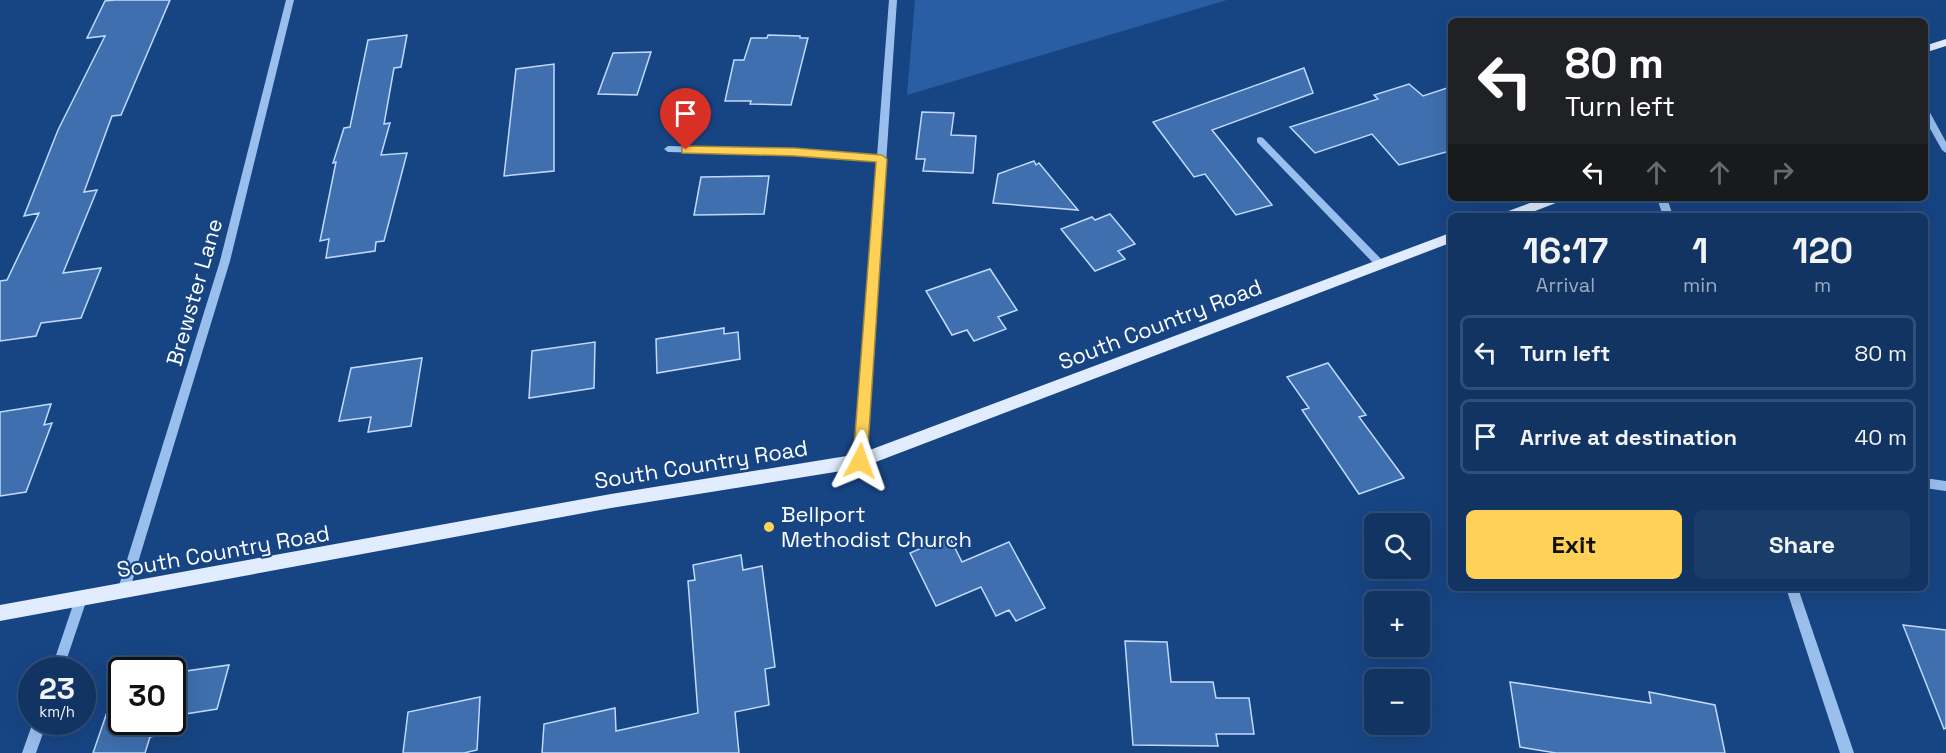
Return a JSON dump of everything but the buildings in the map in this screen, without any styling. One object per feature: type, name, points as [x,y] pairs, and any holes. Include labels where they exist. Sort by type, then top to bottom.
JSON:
[{"type":"main road","points":[[1928,49],[1946,42]]},
{"type":"main road","points":[[1516,213],[1548,201]]},
{"type":"main road","name":"South Country Road","points":[[0,613],[611,501],[860,461],[1448,239]]},
{"type":"street","name":"Brewster Lane","points":[[123,592],[225,261],[290,0]]},
{"type":"street","points":[[860,461],[893,0]]},
{"type":"street","points":[[1928,116],[1946,150]]},
{"type":"street","points":[[1260,140],[1380,264]]},
{"type":"street","points":[[668,149],[795,152],[882,159]]},
{"type":"street","points":[[1928,484],[1946,486]]},
{"type":"street","points":[[1793,591],[1846,753]]},
{"type":"street","points":[[61,657],[81,599]]},
{"type":"street","points":[[29,753],[35,735]]},
{"type":"shaded area","points":[[915,0],[1227,0],[907,95]]},
{"type":"place","name":"Bellport Methodist Church","points":[[769,527]]},
{"type":"route","points":[[686,150],[795,152],[882,159],[860,461]]}]
